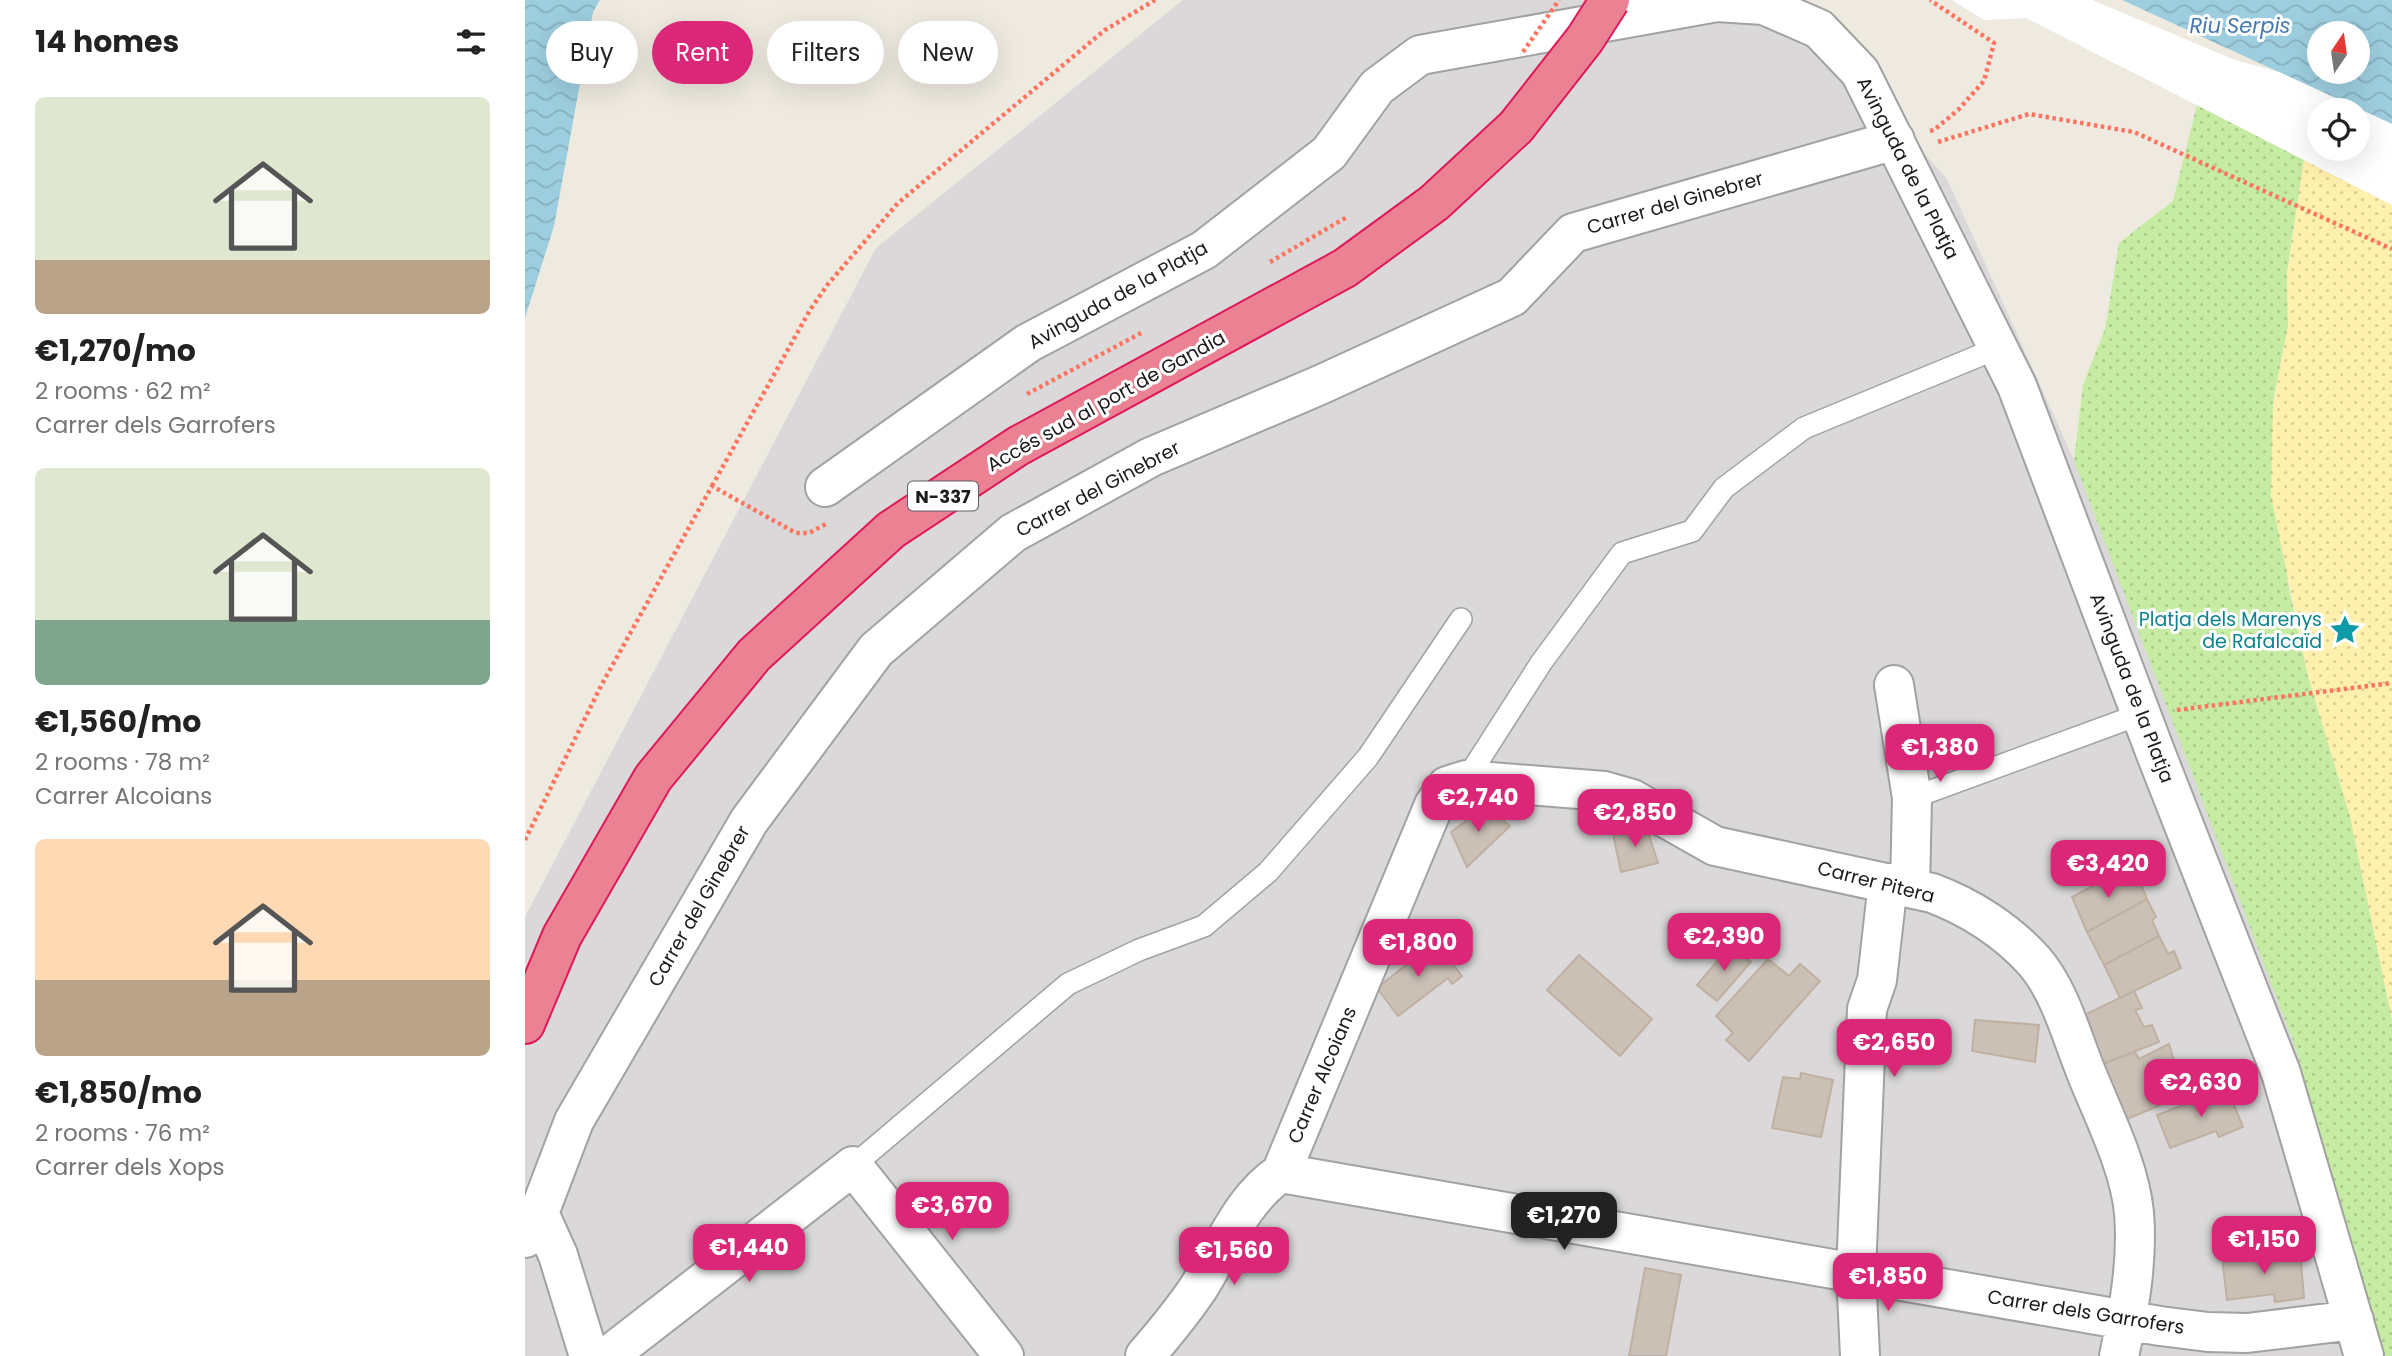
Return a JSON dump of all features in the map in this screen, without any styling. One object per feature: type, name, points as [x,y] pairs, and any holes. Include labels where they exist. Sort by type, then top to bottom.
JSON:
[{"type":"highway","name":"Accés sud al port de Gandia","points":[[525,1024],[562,936],[653,778],[754,655],[891,530],[1018,446],[1345,268],[1434,203],[1516,127],[1585,39],[1610,0]]},
{"type":"street","name":"Avinguda de la Platja","points":[[825,487],[1028,343],[1204,250],[1329,153],[1377,87],[1420,55],[1717,2],[1764,5],[1819,29],[1860,72],[2017,386],[2281,1073],[2359,1338]]},
{"type":"street","name":"Carrer del Ginebrer","points":[[532,1226],[574,1121],[749,821],[876,650],[1013,533],[1151,457],[1320,385],[1512,297],[1573,233],[1898,147]]},
{"type":"street","points":[[1860,1356],[1856,1272],[1867,1009],[1877,980],[1899,885],[1912,798],[1895,685]]},
{"type":"street","name":"Carrer Pitera","points":[[1465,780],[1604,791],[1632,799],[1715,846],[1899,885],[1954,901],[1983,919],[2035,962],[2054,992],[2118,1152],[2130,1191],[2134,1212],[2133,1245],[2123,1338]]},
{"type":"street","name":"Carrer Alcoians","points":[[1145,1356],[1198,1289],[1253,1198],[1281,1173],[1434,805],[1447,786],[1465,780]]},
{"type":"street","points":[[608,1356],[853,1166],[1004,1356]]},
{"type":"street","name":"Carrer dels Garrofers","points":[[1281,1173],[1856,1272],[2123,1338],[2208,1332],[2359,1338]]},
{"type":"street","points":[[532,1226],[558,1255],[589,1356]]},
{"type":"lane","points":[[1465,780],[1541,663],[1622,553],[1692,531],[1724,488],[1804,428],[1998,348]]},
{"type":"lane","points":[[853,1166],[1068,984],[1139,950],[1204,926],[1268,872],[1368,757],[1461,619]]},
{"type":"lane","points":[[1912,798],[2141,714]]},
{"type":"path","points":[[712,486],[810,310],[828,284],[898,202],[1105,30],[1155,0]]},
{"type":"path","points":[[1518,59],[1559,0]]},
{"type":"path","points":[[1898,147],[1934,130],[1958,110],[1984,81],[1994,43],[1930,0]]},
{"type":"path","points":[[1898,147],[2029,114],[2134,132],[2392,249]]},
{"type":"path","points":[[2141,714],[2392,683]]},
{"type":"shaded area","points":[[1183,0],[1786,0],[1947,179],[2101,520],[2296,1049],[2382,1356],[525,1356],[525,917],[876,248]]},
{"type":"green space","points":[[2197,105],[2304,160],[2287,273],[2288,326],[2274,397],[2288,584],[2308,676],[2350,816],[2392,1019],[2392,1356],[2382,1356],[2296,1049],[2074,460],[2083,385],[2105,329],[2119,243],[2173,201]]},
{"type":"sand","name":"Platja dels Marenys de Rafalcaïd","points":[[2304,160],[2392,205],[2392,1019],[2350,816],[2308,676],[2271,496],[2273,404],[2288,326],[2287,273]]},
{"type":"water","points":[[525,0],[600,0],[591,21],[546,21],[546,84],[580,84],[554,226],[525,318]]},
{"type":"water","name":"Riu Serpis","points":[[2122,0],[2392,0],[2392,124],[2370,114],[2370,98],[2335,98]]},
{"type":"pier","points":[[1952,0],[2092,0],[2235,60],[2279,72],[2336,98],[2307,98],[2307,161],[2370,161],[2370,114],[2392,124],[2392,205],[2026,18],[1984,20]]},
{"type":"building","points":[[1486,806],[1510,826],[1467,867],[1451,832]]},
{"type":"building","points":[[1646,826],[1658,863],[1621,872],[1613,834]]},
{"type":"building","points":[[2124,869],[2132,885],[2140,882],[2147,899],[2087,932],[2072,897]]},
{"type":"building","points":[[2147,899],[2156,917],[2152,920],[2159,936],[2104,965],[2087,932]]},
{"type":"building","points":[[2159,936],[2168,954],[2174,951],[2181,968],[2120,998],[2104,965]]},
{"type":"building","points":[[1435,942],[1462,976],[1452,984],[1448,978],[1398,1016],[1377,988]]},
{"type":"building","points":[[1730,946],[1751,962],[1717,1001],[1697,985]]},
{"type":"building","points":[[1579,955],[1652,1019],[1620,1056],[1547,990]]},
{"type":"building","points":[[1768,959],[1789,976],[1800,964],[1820,981],[1749,1061],[1726,1040],[1733,1033],[1716,1016]]},
{"type":"building","points":[[2134,991],[2142,1008],[2135,1010],[2144,1027],[2152,1025],[2159,1042],[2097,1066],[2078,1018]]},
{"type":"building","points":[[1975,1020],[2039,1025],[2035,1062],[1972,1051]]},
{"type":"building","points":[[2169,1044],[2179,1077],[2168,1083],[2175,1099],[2120,1122],[2097,1066],[2135,1052],[2139,1059]]},
{"type":"building","points":[[1801,1073],[1833,1080],[1821,1137],[1772,1128],[1783,1077],[1800,1079]]},
{"type":"building","points":[[2227,1088],[2243,1127],[2219,1137],[2216,1131],[2170,1148],[2157,1115]]},
{"type":"building","points":[[2300,1250],[2304,1298],[2275,1302],[2274,1294],[2227,1300],[2222,1257]]},
{"type":"building","points":[[1645,1268],[1681,1275],[1666,1356],[1629,1356]]},
{"type":"place","name":"Platja dels Marenys de Rafalcaïd","points":[[2345,630]]}]
